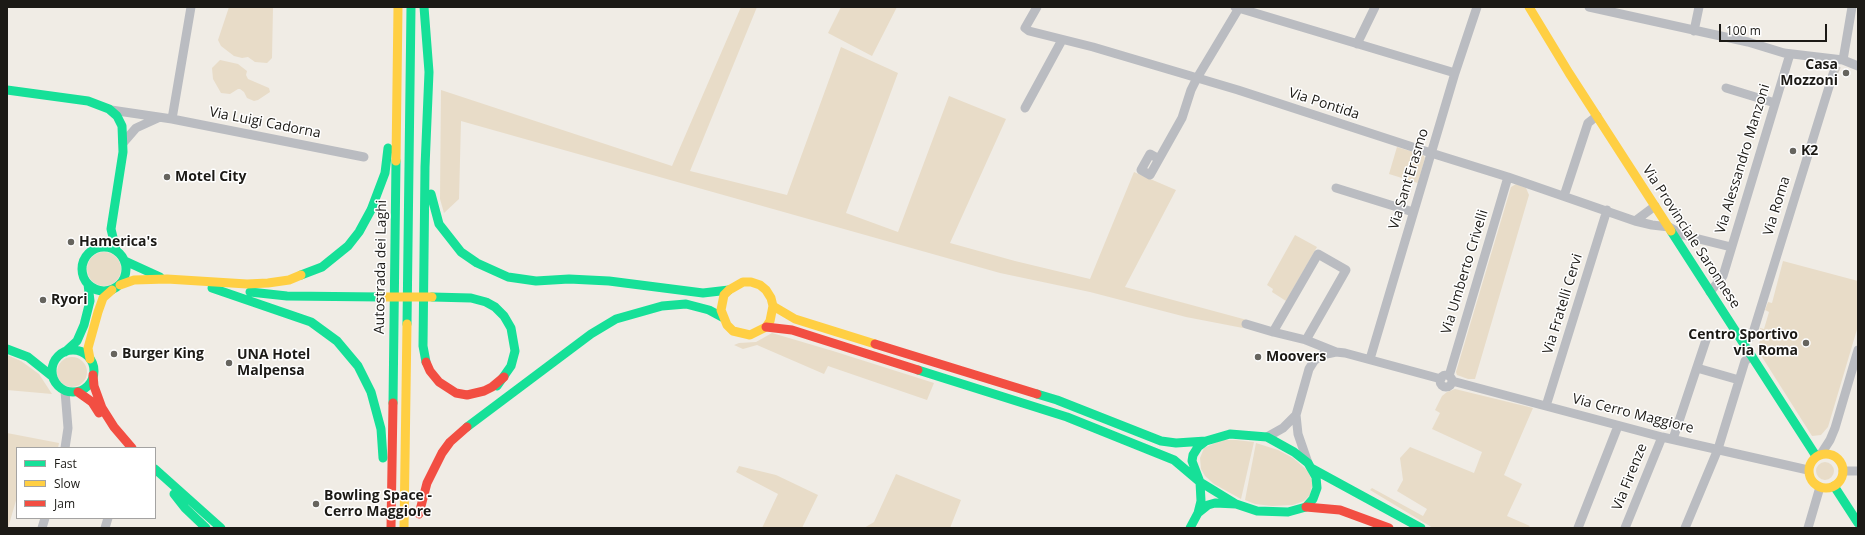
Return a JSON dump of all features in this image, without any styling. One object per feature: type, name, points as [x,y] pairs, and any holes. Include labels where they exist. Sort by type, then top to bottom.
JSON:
[{"type":"main road","name":"Autostrada dei Laghi","points":[[391,528],[398,7]]},
{"type":"main road","name":"Autostrada dei Laghi","points":[[404,528],[412,7]]},
{"type":"main road","points":[[424,7],[429,72],[425,167],[423,330],[425,359],[430,371],[439,382],[456,393],[467,395],[484,391],[492,387],[504,377]]},
{"type":"main road","name":"Via Provinciale Saronnese","points":[[1521,7],[1569,73]]},
{"type":"main road","name":"Via Provinciale Saronnese","points":[[1529,7],[1596,116],[1751,356],[1819,455]]},
{"type":"main road","points":[[131,447],[114,427],[102,408],[94,386],[93,366],[88,348],[103,298],[120,285],[134,280],[167,279],[195,282],[247,284],[289,280],[322,267],[348,246],[359,232],[371,210],[385,174],[396,81]]},
{"type":"main road","name":"Via Luigi Cadorna","points":[[7,90],[88,102],[109,109]]},
{"type":"main road","points":[[109,109],[118,116],[122,126],[123,143],[123,152],[111,229],[116,250],[125,261],[146,272],[167,279]]},
{"type":"main road","points":[[427,115],[429,188],[439,224],[461,252],[477,264],[508,277],[531,280],[569,279],[609,281],[703,293],[729,290],[743,282],[752,282],[760,285],[771,298],[774,306],[782,313],[795,319],[1057,400],[1161,441],[1176,443],[1206,441],[1230,434],[1265,437],[1294,452],[1310,465],[1421,528]]},
{"type":"main road","points":[[116,250],[110,247],[98,247],[87,254],[84,260],[82,272],[88,284],[90,302],[83,329],[73,347],[54,361],[51,372],[59,387],[65,391],[78,392],[92,402],[110,430],[124,447]]},
{"type":"main road","points":[[120,285],[126,274],[125,261]]},
{"type":"main road","points":[[195,282],[243,291],[288,296],[471,298],[486,302],[496,307],[504,316],[511,328],[515,351],[511,366],[504,377],[485,399]]},
{"type":"main road","points":[[195,282],[311,322],[325,331],[347,352],[358,366],[371,392],[381,429],[383,460],[383,528]]},
{"type":"main road","points":[[88,284],[99,290],[112,290]]},
{"type":"main road","points":[[729,290],[721,303],[722,317],[733,331],[741,334],[750,335],[766,327],[770,321],[774,306]]},
{"type":"main road","points":[[469,413],[438,447],[427,469],[421,484],[419,518],[427,483],[442,452],[450,442],[463,430],[592,334],[616,319],[662,306],[686,304],[693,305],[709,310],[722,317]]},
{"type":"main road","points":[[766,327],[792,330],[1067,417],[1174,460],[1200,482],[1236,504],[1246,508],[1257,511],[1288,512],[1306,507],[1340,510],[1389,528]]},
{"type":"main road","points":[[7,349],[28,357],[53,377]]},
{"type":"main road","points":[[65,352],[79,352],[90,359]]},
{"type":"main road","points":[[78,392],[89,384],[93,375]]},
{"type":"main road","points":[[1190,528],[1198,512],[1201,501],[1200,482],[1192,461],[1193,455],[1198,447],[1206,441]]},
{"type":"main road","points":[[1829,454],[1836,457],[1841,463],[1843,471],[1840,480],[1834,486],[1820,487],[1811,480],[1808,470],[1810,462],[1819,455],[1829,454]]},
{"type":"main road","points":[[1306,507],[1313,499],[1317,488],[1316,477],[1310,465]]},
{"type":"main road","points":[[157,473],[185,508],[206,528]]},
{"type":"main road","points":[[157,473],[220,528]]},
{"type":"main road","points":[[1834,486],[1858,523]]},
{"type":"main road","points":[[1198,512],[1208,505],[1215,503],[1236,504]]},
{"type":"street","points":[[172,119],[191,7]]},
{"type":"street","name":"Via Pontida","points":[[1037,7],[1025,28],[1029,31],[1197,78],[1508,177],[1635,221],[1669,227],[1683,235],[1731,247]]},
{"type":"street","points":[[1357,44],[1375,7]]},
{"type":"street","name":"Via Sant'Erasmo","points":[[1370,359],[1455,73],[1477,7]]},
{"type":"street","points":[[1589,7],[1748,42],[1790,54],[1841,60],[1858,66]]},
{"type":"street","points":[[1694,31],[1699,7]]},
{"type":"street","points":[[1841,60],[1852,7]]},
{"type":"street","points":[[1159,159],[1182,118],[1191,90],[1197,78],[1237,8],[1455,73]]},
{"type":"street","points":[[1025,108],[1062,40]]},
{"type":"street","name":"Via Alessandro Manzoni","points":[[1710,292],[1723,276],[1790,54]]},
{"type":"street","name":"Via Roma","points":[[1743,342],[1752,336],[1833,74]]},
{"type":"street","points":[[1726,88],[1775,103]]},
{"type":"street","name":"Via Luigi Cadorna","points":[[109,109],[172,119],[364,157]]},
{"type":"street","points":[[1564,196],[1588,122],[1596,116]]},
{"type":"street","points":[[123,143],[136,128],[160,117]]},
{"type":"street","name":"Via Umberto Crivelli","points":[[1447,379],[1508,177]]},
{"type":"street","points":[[1336,188],[1413,212]]},
{"type":"street","points":[[1635,221],[1655,206]]},
{"type":"street","name":"Via Fratelli Cervi","points":[[1546,406],[1606,210]]},
{"type":"street","points":[[1273,332],[1318,254],[1346,270],[1306,340]]},
{"type":"street","name":"Via Cerro Maggiore","points":[[1246,324],[1306,340],[1336,352],[1370,359],[1447,379],[1618,426],[1808,470]]},
{"type":"street","points":[[1673,439],[1707,337]]},
{"type":"street","points":[[1819,455],[1830,440],[1835,428],[1858,350]]},
{"type":"street","points":[[1310,465],[1298,434],[1296,415],[1309,369],[1314,361],[1322,355],[1336,352]]},
{"type":"street","points":[[1685,528],[1718,449],[1745,361],[1751,356]]},
{"type":"street","points":[[1697,368],[1739,380]]},
{"type":"street","points":[[65,391],[68,428],[65,447]]},
{"type":"street","points":[[1265,437],[1283,428],[1296,415]]},
{"type":"street","points":[[1578,528],[1618,426]]},
{"type":"street","name":"Via Firenze","points":[[1624,528],[1662,437]]},
{"type":"street","points":[[1843,471],[1858,471]]},
{"type":"street","points":[[1808,528],[1820,487]]},
{"type":"shaded area","points":[[229,7],[273,7],[272,58],[267,63],[255,62],[248,57],[242,58],[234,56],[221,46],[218,40]]},
{"type":"shaded area","points":[[741,7],[757,7],[690,171],[787,195],[841,47],[898,73],[846,213],[898,232],[949,96],[1006,119],[950,243],[1015,261],[1090,279],[1134,172],[1176,190],[1125,287],[1247,320],[1243,328],[1186,317],[1090,292],[1000,273],[461,121],[459,199],[444,213],[440,199],[441,90],[672,166]]},
{"type":"shaded area","points":[[841,7],[897,7],[872,56],[828,33]]},
{"type":"shaded area","points":[[220,60],[238,64],[247,71],[246,75],[248,79],[269,88],[270,92],[254,101],[247,98],[244,92],[240,89],[230,94],[221,93],[213,79],[212,68]]},
{"type":"shaded area","points":[[1397,147],[1423,155],[1425,158],[1418,183],[1389,174]]},
{"type":"shaded area","points":[[1516,184],[1526,188],[1529,195],[1475,379],[1468,379],[1457,375],[1456,372],[1511,187]]},
{"type":"shaded area","points":[[1295,235],[1317,247],[1286,301],[1272,292],[1273,289],[1267,285]]},
{"type":"shaded area","points":[[104,252],[116,257],[121,269],[116,281],[104,286],[92,281],[87,269],[92,257]]},
{"type":"shaded area","name":"Centro Sportivo via Roma","points":[[1783,261],[1858,281],[1858,326],[1828,427],[1821,435],[1812,436],[1757,349],[1761,338],[1758,336],[1760,328],[1764,329],[1769,312],[1765,310],[1768,302],[1772,303]]},
{"type":"shaded area","points":[[772,333],[934,383],[927,400],[828,366],[824,374],[757,345],[743,349],[734,345],[739,343],[756,342]]},
{"type":"shaded area","points":[[7,355],[21,361],[39,374],[52,394],[7,390]]},
{"type":"shaded area","points":[[72,357],[78,358],[86,366],[86,378],[78,386],[72,387],[66,386],[58,378],[57,372],[58,366],[66,358]]},
{"type":"shaded area","points":[[1455,389],[1533,408],[1504,475],[1522,484],[1507,516],[1530,526],[1528,528],[1433,528],[1370,490],[1372,488],[1423,516],[1427,509],[1397,491],[1403,480],[1400,458],[1410,447],[1474,473],[1482,452],[1432,429],[1440,413],[1435,410],[1442,396]]},
{"type":"shaded area","points":[[7,433],[59,443],[58,447],[16,447],[16,500],[8,528]]},
{"type":"shaded area","points":[[1222,440],[1254,442],[1241,499],[1214,484],[1205,476],[1201,469],[1200,458],[1204,448]]},
{"type":"shaded area","points":[[1256,443],[1278,450],[1293,458],[1307,470],[1313,482],[1310,495],[1304,501],[1293,505],[1272,506],[1255,504],[1245,500]]},
{"type":"shaded area","points":[[1821,462],[1829,462],[1834,467],[1832,478],[1829,480],[1821,480],[1816,475],[1816,467]]},
{"type":"shaded area","points":[[739,466],[776,475],[818,495],[802,528],[762,528],[778,494],[736,472]]},
{"type":"shaded area","points":[[896,474],[961,500],[950,528],[864,528],[874,522]]},
{"type":"tunnel","points":[[1833,74],[1839,60]]},
{"type":"traffic: fast","points":[[407,324],[411,7]]},
{"type":"traffic: fast","points":[[424,7],[429,72],[425,167],[423,346],[426,362]]},
{"type":"traffic: fast","points":[[7,90],[88,101],[109,109],[117,116],[122,126],[123,152],[111,229],[116,250]]},
{"type":"traffic: fast","points":[[301,275],[322,267],[348,246],[359,232],[371,210],[385,173],[388,148]]},
{"type":"traffic: fast","points":[[393,403],[396,161]]},
{"type":"traffic: fast","points":[[431,194],[439,224],[461,252],[477,263],[508,277],[536,281],[569,279],[609,281],[703,293],[729,290]]},
{"type":"traffic: fast","points":[[1671,231],[1816,456]]},
{"type":"traffic: fast","points":[[108,247],[120,253],[125,261],[126,269],[125,277],[120,285],[112,290],[100,291],[88,285],[83,277],[82,265],[88,253],[96,248],[108,247]]},
{"type":"traffic: fast","points":[[125,261],[160,277]]},
{"type":"traffic: fast","points":[[65,352],[77,341],[84,325],[90,301],[88,284]]},
{"type":"traffic: fast","points":[[212,288],[311,322],[337,341],[358,366],[371,392],[381,429],[383,458]]},
{"type":"traffic: fast","points":[[250,292],[287,296],[381,297]]},
{"type":"traffic: fast","points":[[432,297],[471,298],[486,302],[495,307],[504,316],[511,328],[515,351],[511,366],[497,386]]},
{"type":"traffic: fast","points":[[467,427],[591,334],[616,319],[662,306],[686,304],[709,310],[722,317]]},
{"type":"traffic: fast","points":[[7,349],[28,357],[53,377]]},
{"type":"traffic: fast","points":[[73,350],[88,356],[94,371],[88,386],[73,392],[58,386],[52,371],[58,356],[73,350]]},
{"type":"traffic: fast","points":[[918,370],[1067,417],[1174,460],[1200,482],[1201,501],[1198,513],[1208,505],[1215,503],[1236,504]]},
{"type":"traffic: fast","points":[[1037,394],[1057,400],[1161,441],[1176,443],[1206,441]]},
{"type":"traffic: fast","points":[[1230,434],[1267,437],[1294,452],[1308,463],[1316,477],[1317,488],[1313,499],[1306,507],[1288,512],[1257,511],[1236,504],[1200,482],[1192,461],[1193,455],[1198,447],[1206,441],[1230,434]]},
{"type":"traffic: fast","points":[[1311,468],[1421,528]]},
{"type":"traffic: fast","points":[[156,470],[221,528]]},
{"type":"traffic: fast","points":[[1834,486],[1858,523]]},
{"type":"traffic: fast","points":[[174,494],[185,508],[206,528]]},
{"type":"traffic: fast","points":[[1190,528],[1198,513]]},
{"type":"traffic: slow","points":[[396,161],[398,7]]},
{"type":"traffic: slow","points":[[1529,7],[1569,73],[1671,231]]},
{"type":"traffic: slow","points":[[120,285],[134,280],[167,279],[247,284],[268,283],[289,280],[301,275]]},
{"type":"traffic: slow","points":[[773,306],[770,321],[766,327],[750,335],[733,331],[727,325],[721,310],[724,295],[729,290],[743,282],[751,282],[760,285],[766,290],[771,298],[773,306],[795,319],[875,344]]},
{"type":"traffic: slow","points":[[90,359],[88,348],[98,312],[103,298],[112,290]]},
{"type":"traffic: slow","points":[[381,297],[432,297]]},
{"type":"traffic: slow","points":[[404,528],[407,324]]},
{"type":"traffic: slow","points":[[1823,454],[1829,454],[1833,455],[1840,461],[1843,471],[1842,478],[1836,485],[1829,488],[1823,488],[1819,487],[1812,481],[1809,474],[1809,468],[1810,464],[1816,457],[1823,454]]},
{"type":"traffic: jam","points":[[766,327],[792,330],[918,370]]},
{"type":"traffic: jam","points":[[875,344],[1037,394]]},
{"type":"traffic: jam","points":[[426,362],[430,371],[439,382],[456,393],[467,395],[484,391],[492,387],[504,377]]},
{"type":"traffic: jam","points":[[93,375],[94,386],[102,408],[114,427],[131,447]]},
{"type":"traffic: jam","points":[[78,392],[92,402],[99,413]]},
{"type":"traffic: jam","points":[[391,528],[393,403]]},
{"type":"traffic: jam","points":[[419,514],[427,483],[442,453],[450,442],[467,427]]},
{"type":"traffic: jam","points":[[1306,507],[1340,510],[1389,528]]},
{"type":"place","name":"Casa Mozzoni","points":[[1846,73]]},
{"type":"place","name":"K2","points":[[1793,151]]},
{"type":"place","name":"Motel City","points":[[167,177]]},
{"type":"place","name":"Hamerica's","points":[[71,242]]},
{"type":"place","name":"Ryori","points":[[43,300]]},
{"type":"place","name":"Centro Sportivo via Roma","points":[[1806,343]]},
{"type":"place","name":"Burger King","points":[[114,354]]},
{"type":"place","name":"Moovers","points":[[1258,357]]},
{"type":"place","name":"UNA Hotel Malpensa","points":[[229,363]]},
{"type":"place","name":"Bowling Space - Cerro Maggiore","points":[[316,504]]}]
